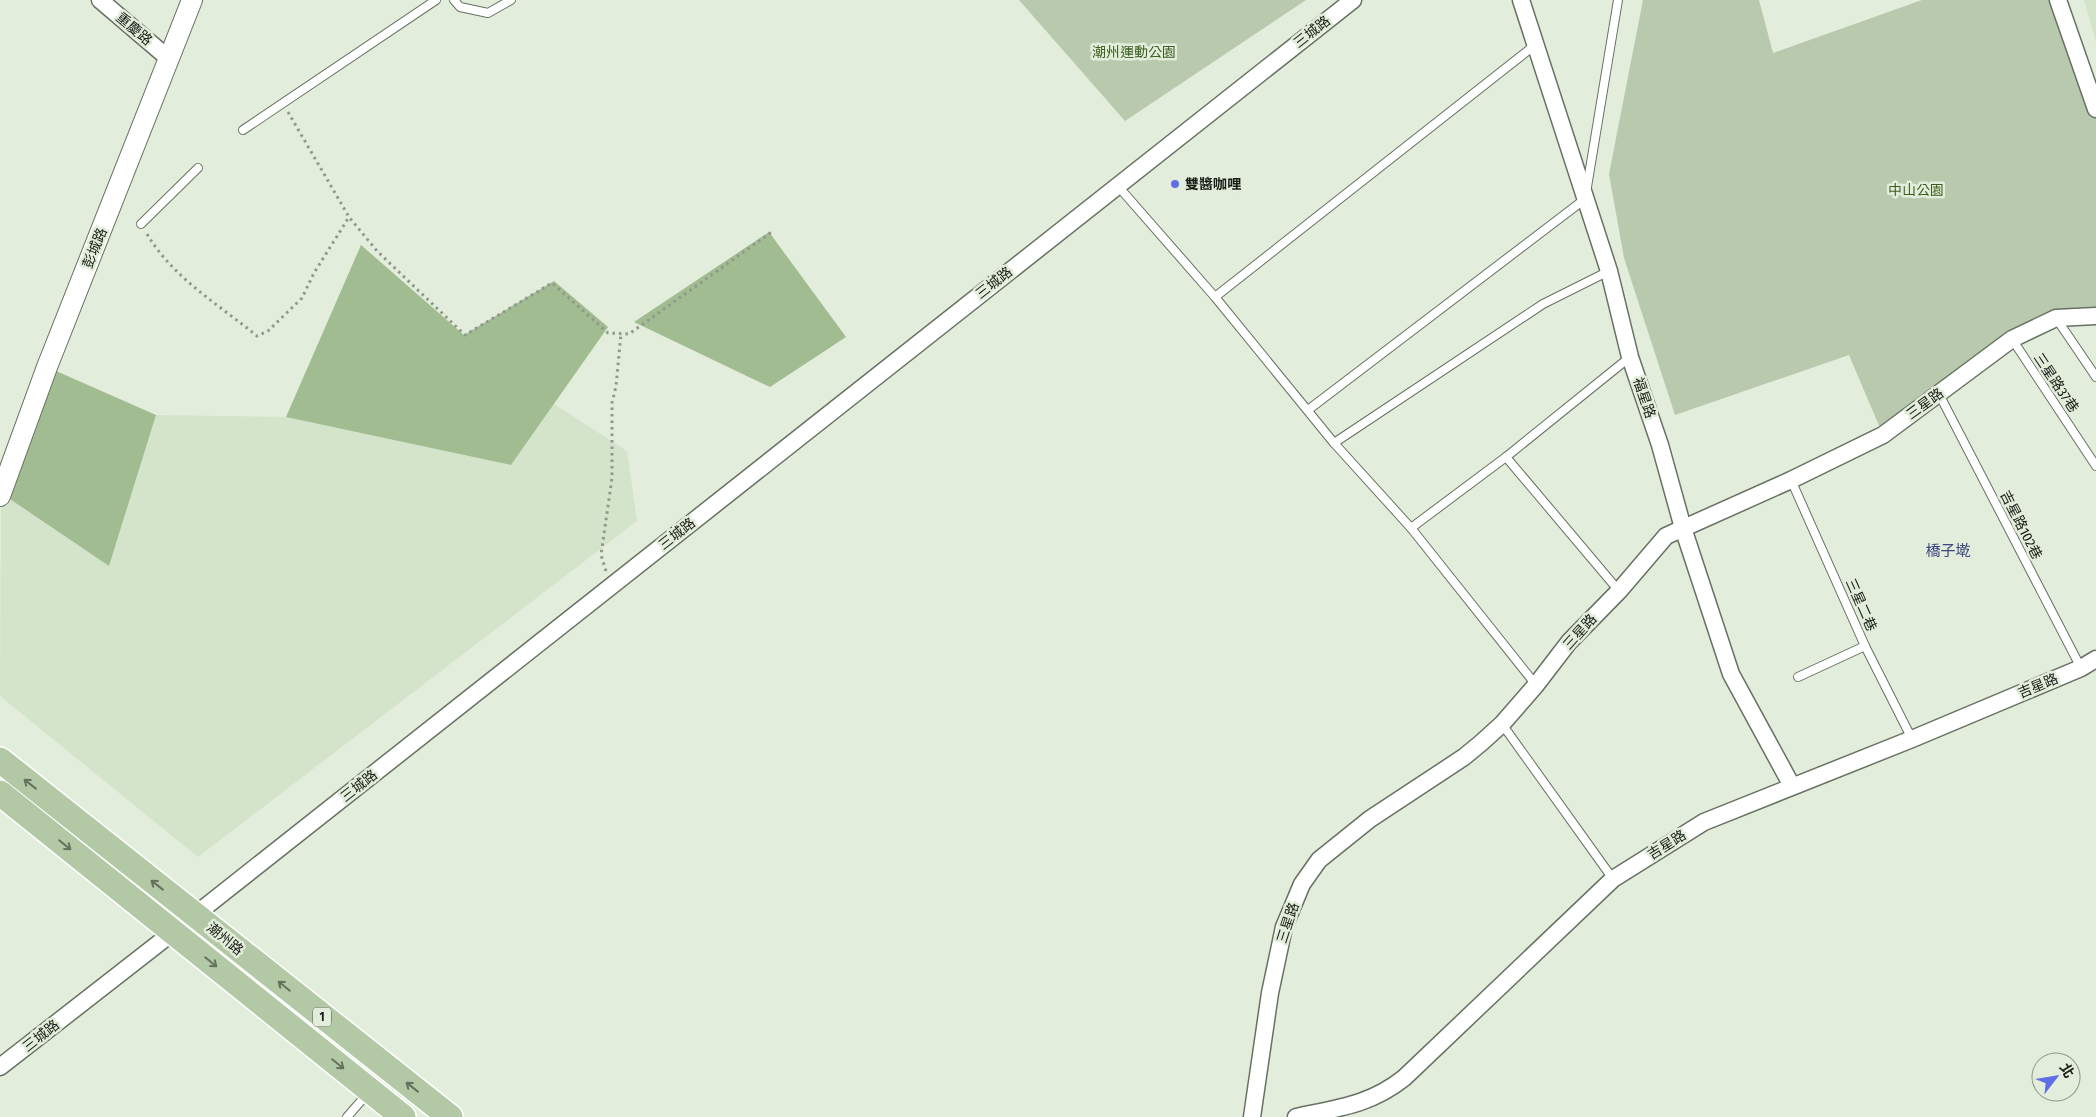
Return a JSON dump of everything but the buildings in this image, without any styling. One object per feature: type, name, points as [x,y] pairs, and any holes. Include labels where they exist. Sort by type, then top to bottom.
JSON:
[{"type":"main road","name":"潮州路","points":[[0,760],[450,1117]]},
{"type":"main road","name":"潮州路","points":[[0,793],[403,1117]]},
{"type":"street","name":"重慶路","points":[[100,0],[168,58]]},
{"type":"street","name":"彭城路","points":[[0,496],[47,368],[192,0]]},
{"type":"street","name":"三城路","points":[[0,1067],[195,916],[1353,0]]},
{"type":"street","name":"福星路","points":[[1521,0],[1534,45],[1609,271],[1630,357],[1660,445],[1683,528],[1731,674],[1792,786]]},
{"type":"street","points":[[2058,0],[2096,109]]},
{"type":"street","name":"三星路","points":[[1252,1117],[1270,993],[1284,928],[1302,884],[1319,860],[1370,820],[1464,757],[1502,724],[1536,685],[1569,642],[1619,591],[1666,536],[1791,480],[1883,435],[2012,339],[2056,318],[2096,316]]},
{"type":"street","name":"吉星路","points":[[1296,1117],[1360,1103],[1387,1092],[1613,879],[1704,822],[2081,668],[2096,659]]},
{"type":"lane","points":[[243,130],[436,0]]},
{"type":"lane","points":[[454,0],[460,7],[488,13],[511,0]]},
{"type":"lane","points":[[1308,410],[1585,199],[1618,0]]},
{"type":"lane","points":[[1215,297],[1534,45]]},
{"type":"lane","points":[[141,224],[198,168]]},
{"type":"lane","points":[[1117,185],[1215,297],[1334,443],[1411,528],[1536,685]]},
{"type":"lane","points":[[1334,443],[1543,304],[1609,271]]},
{"type":"lane","points":[[2056,318],[2096,377]]},
{"type":"lane","name":"三星路37巷","points":[[2012,339],[2096,466]]},
{"type":"lane","points":[[1411,528],[1506,457],[1630,357]]},
{"type":"lane","name":"吉星路102巷","points":[[1939,394],[2081,668]]},
{"type":"lane","points":[[1506,457],[1619,591]]},
{"type":"lane","name":"三星二巷","points":[[1791,480],[1866,646],[1912,738]]},
{"type":"lane","points":[[1798,677],[1866,646]]},
{"type":"lane","points":[[1502,724],[1613,879]]},
{"type":"lane","points":[[347,1117],[370,1090]]},
{"type":"path","points":[[282,103],[349,217],[377,251],[465,335],[552,283],[608,333],[629,334],[773,230]]},
{"type":"path","points":[[141,224],[152,242],[175,269],[202,295],[257,336],[268,331],[302,298],[314,273],[349,217]]},
{"type":"path","points":[[611,587],[601,556],[612,478],[612,403],[616,386],[621,334]]},
{"type":"shaded area","points":[[2084,0],[2096,0],[2096,42]]},
{"type":"shaded area","points":[[769,232],[846,337],[770,387],[634,322]]},
{"type":"shaded area","points":[[361,245],[464,335],[554,281],[608,327],[511,465],[286,417]]},
{"type":"shaded area","points":[[47,367],[156,415],[109,566],[1,493]]},
{"type":"shaded area","points":[[554,404],[627,451],[637,521],[198,857],[0,696],[1,493],[109,566],[156,415],[286,417],[511,465]]},
{"type":"green space","name":"潮州運動公園","points":[[1019,0],[1306,0],[1125,121]]},
{"type":"green space","name":"中山公園","points":[[1643,0],[1759,0],[1773,53],[1922,0],[2066,0],[2096,93],[2096,316],[2056,318],[1883,435],[1849,355],[1675,415],[1624,258],[1609,174]]},
{"type":"place","name":"雙醬咖哩","points":[[1175,184]]},
{"type":"district","name":"橋子墘","points":[[1948,551]]}]
